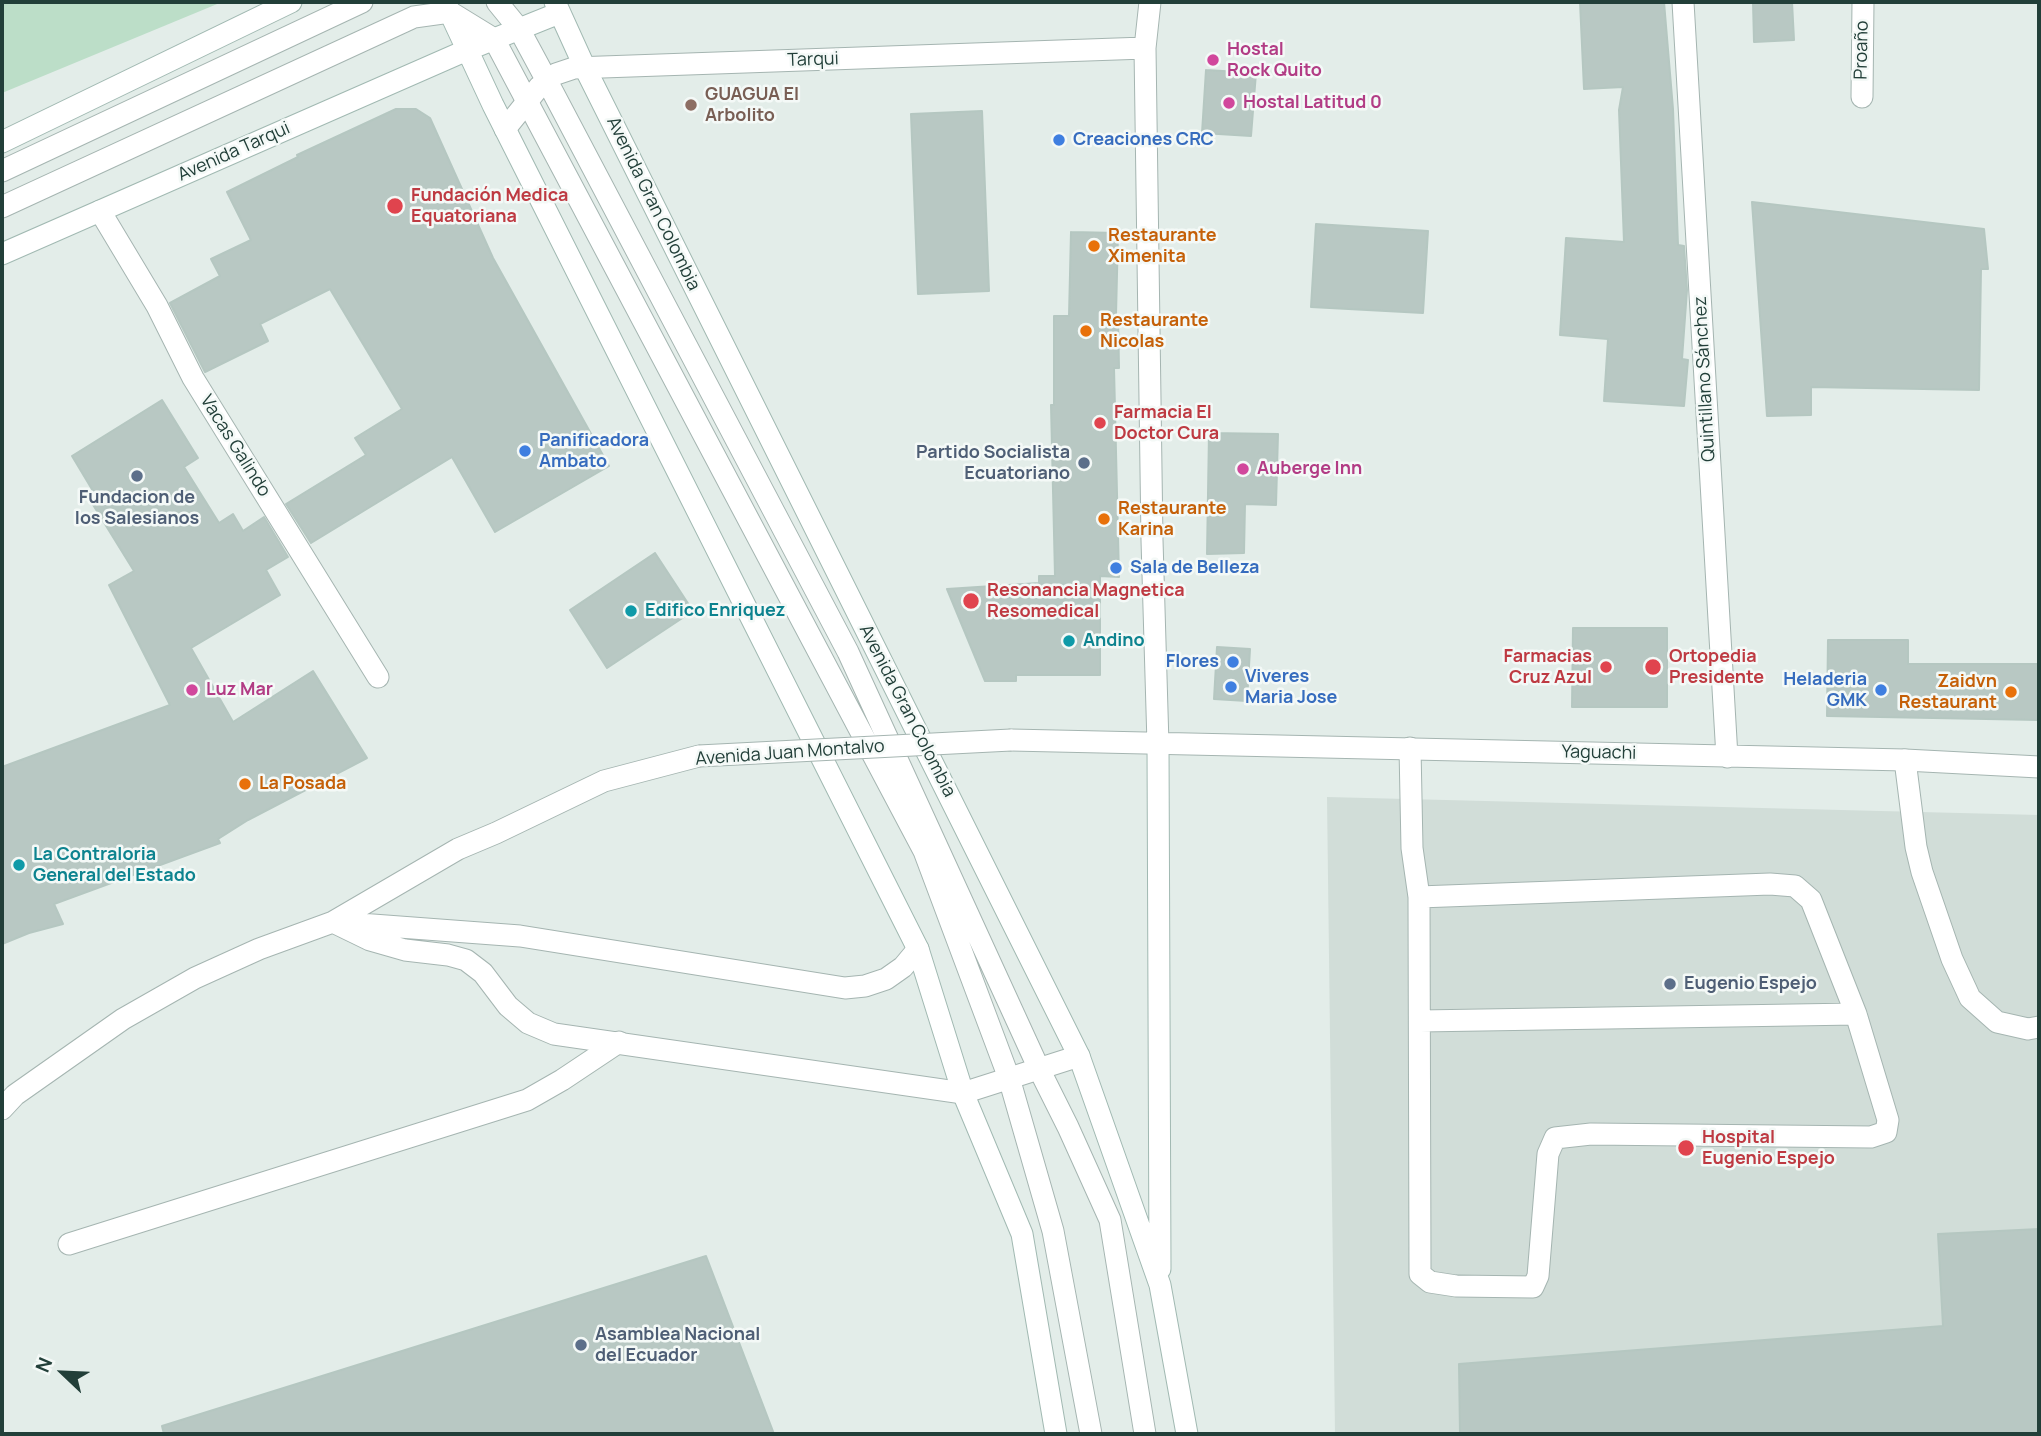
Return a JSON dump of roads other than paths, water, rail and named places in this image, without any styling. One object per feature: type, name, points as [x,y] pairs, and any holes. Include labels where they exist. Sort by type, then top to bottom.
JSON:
[{"type":"street","points":[[2,142],[291,2]]},
{"type":"street","points":[[2,171],[362,2]]},
{"type":"street","points":[[497,2],[519,29],[848,652],[1068,1127],[1110,1220],[1145,1434]]},
{"type":"street","points":[[1150,2],[1146,48],[1152,540],[1158,744],[1160,1285]]},
{"type":"street","name":"Quintillano Sánchez","points":[[1683,2],[1727,757]]},
{"type":"street","name":"Proaño","points":[[1861,97],[1863,2]]},
{"type":"street","points":[[447,7],[494,39],[924,851],[1009,1078],[1054,1231],[1091,1434]]},
{"type":"street","points":[[447,7],[505,129],[918,949],[963,1093],[1022,1234],[1056,1434]]},
{"type":"street","points":[[2,207],[414,17],[447,7]]},
{"type":"street","points":[[467,50],[519,29],[557,7]]},
{"type":"street","name":"Avenida Gran Colombia","points":[[557,7],[585,68],[1079,1056],[1160,1285],[1187,1434]]},
{"type":"street","name":"Tarqui","points":[[505,129],[526,100],[547,81],[566,71],[585,68],[1146,48]]},
{"type":"street","name":"Avenida Tarqui","points":[[2,254],[467,50]]},
{"type":"street","name":"Vacas Galindo","points":[[100,211],[157,306],[192,378],[377,677]]},
{"type":"street","name":"Avenida Juan Montalvo","points":[[2,1109],[15,1095],[123,1019],[195,978],[259,949],[333,922],[458,849],[604,781],[699,757],[1011,740],[1158,744]]},
{"type":"street","name":"Yaguachi","points":[[1158,744],[1905,760],[2039,767]]},
{"type":"street","points":[[1410,748],[1412,848],[1419,897],[1420,1274],[1430,1282],[1456,1286],[1533,1287],[1538,1276],[1548,1154],[1555,1138],[1591,1134],[1871,1137],[1886,1132],[1888,1120],[1856,1014],[1811,900],[1795,886],[1770,884],[1419,897]]},
{"type":"street","points":[[1905,760],[1916,847],[1922,872],[1952,959],[1970,998],[1997,1022],[2028,1029],[2039,1027]]},
{"type":"street","points":[[333,922],[370,940],[405,950],[466,960],[483,973],[508,1006],[528,1023],[554,1034],[963,1093],[1079,1056]]},
{"type":"street","name":"Avenida Juan Montalvo","points":[[333,922],[507,934],[845,988],[866,986],[886,979],[903,967],[918,949]]},
{"type":"street","points":[[1420,1021],[1856,1014]]},
{"type":"street","points":[[69,1244],[527,1100],[619,1042]]},
{"type":"place","name":"Hostal Rock Quito","points":[[1213,60]]},
{"type":"place","name":"Hostal Latitud 0","points":[[1229,103]]},
{"type":"place","name":"GUAGUA El Arbolito","points":[[691,105]]},
{"type":"place","name":"Creaciones CRC","points":[[1059,140]]},
{"type":"place","name":"Fundación Medica Equatoriana","points":[[395,206]]},
{"type":"place","name":"Restaurante Ximenita","points":[[1094,246]]},
{"type":"place","name":"Restaurante Nicolas","points":[[1086,331]]},
{"type":"place","name":"Farmacia El Doctor Cura","points":[[1100,423]]},
{"type":"place","name":"Panificadora Ambato","points":[[525,451]]},
{"type":"place","name":"Partido Socialista Ecuatoriano","points":[[1084,463]]},
{"type":"place","name":"Auberge Inn","points":[[1243,469]]},
{"type":"place","name":"Fundacion de los Salesianos","points":[[137,476]]},
{"type":"place","name":"Restaurante Karina","points":[[1104,519]]},
{"type":"place","name":"Sala de Belleza","points":[[1116,568]]},
{"type":"place","name":"Resonancia Magnetica Resomedical","points":[[971,601]]},
{"type":"place","name":"Edifico Enriquez","points":[[631,611]]},
{"type":"place","name":"Andino","points":[[1069,641]]},
{"type":"place","name":"Flores","points":[[1233,662]]},
{"type":"place","name":"Farmacias Cruz Azul","points":[[1606,667]]},
{"type":"place","name":"Ortopedia Presidente","points":[[1653,667]]},
{"type":"place","name":"Viveres Maria Jose","points":[[1231,687]]},
{"type":"place","name":"Luz Mar","points":[[192,690]]},
{"type":"place","name":"Heladeria GMK","points":[[1881,690]]},
{"type":"place","name":"Zaidvn Restaurant","points":[[2011,692]]},
{"type":"place","name":"La Posada","points":[[245,784]]},
{"type":"place","name":"La Contraloria General del Estado","points":[[19,865]]},
{"type":"place","name":"Eugenio Espejo","points":[[1670,984]]},
{"type":"place","name":"Hospital Eugenio Espejo","points":[[1686,1148]]},
{"type":"place","name":"Asamblea Nacional del Ecuador","points":[[581,1345]]}]
